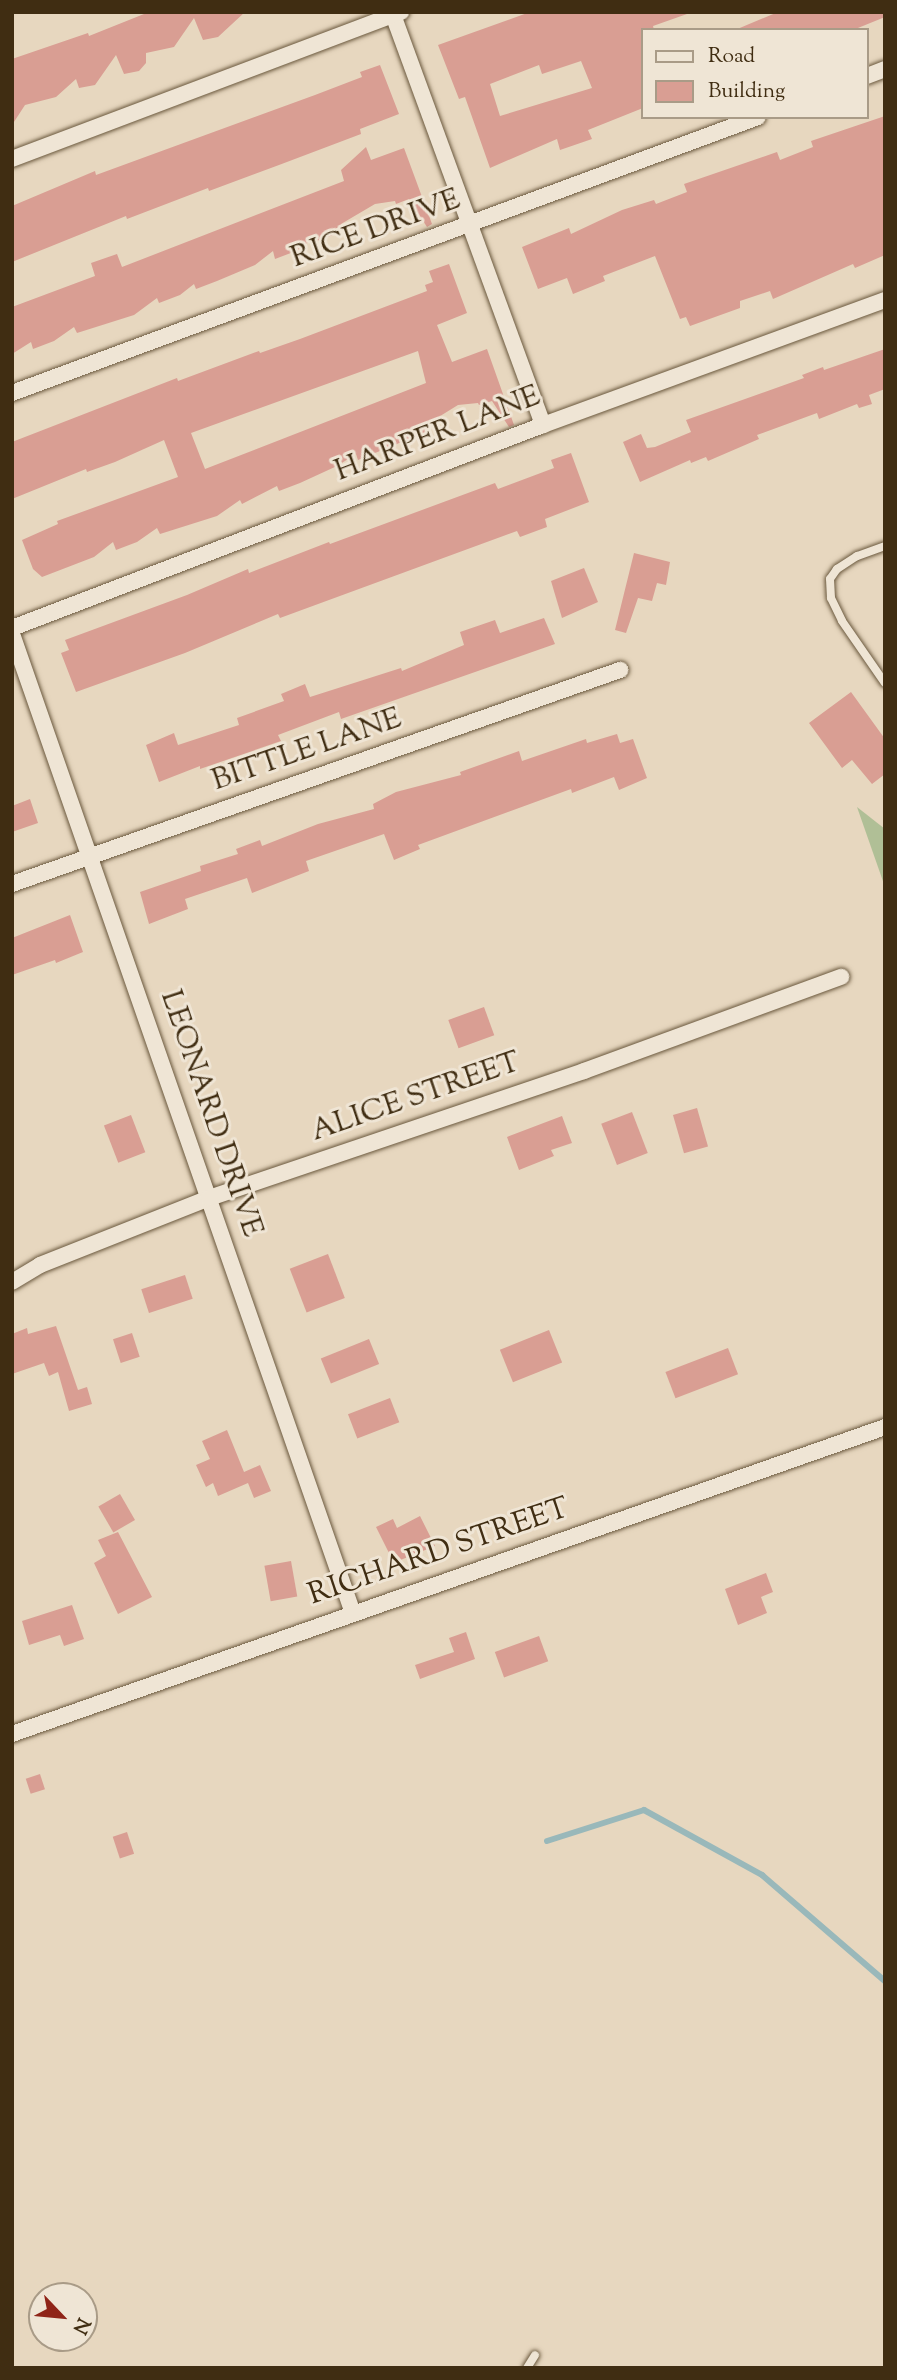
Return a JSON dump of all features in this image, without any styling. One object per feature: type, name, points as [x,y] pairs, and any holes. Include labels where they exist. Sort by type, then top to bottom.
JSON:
[{"type":"street","points":[[12,159],[395,13],[543,425]]},
{"type":"street","name":"RICE DRIVE","points":[[12,393],[470,226],[753,119]]},
{"type":"street","name":"HARPER LANE","points":[[12,628],[543,425],[885,300]]},
{"type":"street","name":"LEONARD DRIVE","points":[[12,634],[353,1613]]},
{"type":"street","name":"BITTLE LANE","points":[[12,884],[620,670]]},
{"type":"street","name":"ALICE STREET","points":[[12,1282],[40,1265],[209,1198],[584,1071],[841,977]]},
{"type":"street","name":"RICHARD STREET","points":[[12,1734],[885,1427]]},
{"type":"lane","points":[[885,546],[857,556],[837,569],[830,579],[831,598],[842,621],[885,683]]},
{"type":"lane","points":[[527,2368],[535,2355]]},
{"type":"green space","points":[[857,807],[885,829],[885,887]]},
{"type":"building","points":[[149,12],[245,12],[218,37],[203,40],[194,18],[174,47],[146,53],[146,63],[139,71],[124,74],[116,55],[95,85],[79,88],[76,79],[56,97],[25,105],[12,125],[12,59],[88,33],[89,36]]},
{"type":"building","points":[[530,12],[687,14],[654,28],[642,28],[642,108],[588,130],[592,139],[560,150],[557,139],[490,168],[465,97],[459,99],[438,45]],"holes":[[[581,61],[592,88],[500,116],[490,84],[539,65],[542,74]]]},
{"type":"building","points":[[778,12],[885,12],[885,17],[858,28],[740,28]]},
{"type":"building","points":[[380,65],[399,114],[360,129],[361,134],[209,191],[208,188],[127,219],[126,216],[12,262],[12,206],[95,171],[96,175],[362,77],[360,72]]},
{"type":"building","points":[[885,116],[885,255],[855,268],[853,264],[773,299],[770,291],[740,301],[740,308],[690,326],[686,317],[680,319],[655,256],[603,276],[605,281],[573,294],[567,278],[538,289],[522,247],[569,228],[571,234],[622,210],[654,200],[656,204],[687,192],[684,184],[777,152],[780,160],[813,147],[811,141]]},
{"type":"building","points":[[366,147],[371,160],[404,148],[432,224],[427,227],[409,199],[396,204],[395,201],[375,204],[341,224],[343,231],[318,241],[316,237],[296,251],[275,259],[273,251],[255,265],[217,281],[196,289],[194,284],[180,295],[159,303],[157,298],[134,315],[77,333],[74,327],[54,341],[33,349],[31,342],[12,354],[12,307],[95,276],[91,263],[117,254],[122,267],[344,181],[341,170]]},
{"type":"building","points":[[449,264],[467,313],[437,325],[452,362],[487,349],[514,425],[509,427],[492,401],[479,405],[458,405],[424,426],[426,432],[358,460],[356,454],[337,466],[279,491],[277,486],[242,504],[240,500],[217,516],[160,534],[157,528],[137,542],[116,550],[113,542],[94,557],[42,577],[33,569],[22,540],[58,524],[57,521],[178,477],[164,440],[115,462],[87,472],[86,469],[12,499],[12,442],[177,378],[178,381],[259,351],[260,353],[427,291],[425,285],[433,282],[429,271]],"holes":[[[418,351],[426,383],[205,469],[191,433]]]},
{"type":"building","points":[[885,349],[885,389],[869,395],[872,404],[859,408],[857,404],[819,419],[817,413],[757,435],[759,439],[708,461],[706,457],[691,463],[690,460],[640,482],[623,442],[641,434],[647,448],[655,447],[691,432],[686,420],[804,378],[802,375],[823,367],[824,370]]},
{"type":"building","points":[[571,453],[589,502],[545,519],[547,527],[520,537],[517,531],[280,618],[278,614],[185,653],[76,692],[61,653],[69,650],[65,640],[187,595],[248,569],[249,573],[495,483],[498,489],[554,468],[551,460]]},
{"type":"building","points":[[634,553],[670,562],[666,585],[657,583],[652,601],[638,598],[626,633],[615,630]]},
{"type":"building","points":[[584,568],[598,602],[562,618],[551,581]]},
{"type":"building","points":[[544,618],[555,644],[341,719],[339,712],[278,735],[281,741],[200,769],[200,766],[159,782],[146,745],[174,733],[178,745],[239,725],[237,718],[284,701],[281,694],[305,684],[310,697],[401,668],[402,671],[464,645],[460,632],[495,620],[500,633]]},
{"type":"building","points":[[851,692],[885,739],[885,774],[872,784],[852,760],[842,768],[809,723]]},
{"type":"building","points":[[617,734],[620,743],[633,739],[647,778],[619,790],[614,777],[572,793],[571,789],[418,845],[420,849],[394,860],[384,834],[306,861],[309,871],[252,893],[247,878],[185,899],[188,909],[149,924],[140,892],[201,871],[200,866],[238,854],[236,849],[260,840],[262,846],[318,824],[374,809],[373,804],[396,792],[461,775],[460,772],[519,751],[522,761],[586,739],[587,743]]},
{"type":"building","points":[[30,799],[38,823],[12,832],[12,806]]},
{"type":"building","points":[[70,915],[83,952],[56,963],[55,960],[12,975],[12,938]]},
{"type":"building","points":[[484,1007],[494,1035],[459,1048],[448,1020]]},
{"type":"building","points":[[697,1108],[708,1146],[684,1153],[673,1115]]},
{"type":"building","points":[[632,1112],[648,1153],[617,1165],[601,1124]]},
{"type":"building","points":[[131,1115],[145,1152],[118,1163],[104,1125]]},
{"type":"building","points":[[562,1116],[572,1143],[551,1150],[554,1156],[519,1170],[507,1137]]},
{"type":"building","points":[[328,1254],[345,1298],[307,1313],[290,1269]]},
{"type":"building","points":[[185,1275],[193,1299],[149,1313],[141,1289]]},
{"type":"building","points":[[56,1326],[78,1390],[87,1387],[92,1404],[69,1411],[58,1372],[49,1376],[44,1363],[12,1374],[12,1334],[27,1328],[28,1334]]},
{"type":"building","points":[[549,1330],[562,1362],[513,1382],[500,1350]]},
{"type":"building","points":[[132,1333],[140,1357],[121,1363],[113,1339]]},
{"type":"building","points":[[369,1339],[379,1364],[331,1384],[321,1358]]},
{"type":"building","points":[[728,1348],[738,1374],[675,1398],[665,1372]]},
{"type":"building","points":[[390,1398],[399,1422],[357,1438],[348,1414]]},
{"type":"building","points":[[227,1430],[244,1472],[260,1465],[271,1491],[254,1498],[248,1483],[218,1496],[213,1483],[206,1487],[196,1465],[210,1459],[202,1441]]},
{"type":"building","points":[[120,1494],[135,1520],[113,1532],[98,1506]]},
{"type":"building","points":[[420,1516],[435,1546],[398,1561],[395,1555],[391,1557],[376,1527],[393,1519],[397,1528]]},
{"type":"building","points":[[118,1532],[152,1597],[118,1614],[94,1563],[106,1556],[98,1540]]},
{"type":"building","points":[[291,1561],[297,1596],[271,1601],[264,1566]]},
{"type":"building","points":[[766,1573],[773,1592],[761,1597],[767,1613],[738,1625],[725,1589]]},
{"type":"building","points":[[72,1605],[84,1639],[64,1646],[60,1635],[29,1645],[22,1621]]},
{"type":"building","points":[[466,1632],[475,1659],[420,1679],[415,1665],[454,1652],[449,1638]]},
{"type":"building","points":[[539,1636],[548,1661],[504,1677],[495,1652]]},
{"type":"building","points":[[40,1774],[45,1789],[31,1794],[26,1779]]},
{"type":"building","points":[[127,1832],[134,1854],[120,1859],[113,1837]]},
{"type":"waterway","points":[[547,1841],[644,1810],[762,1875],[885,1981]]}]
